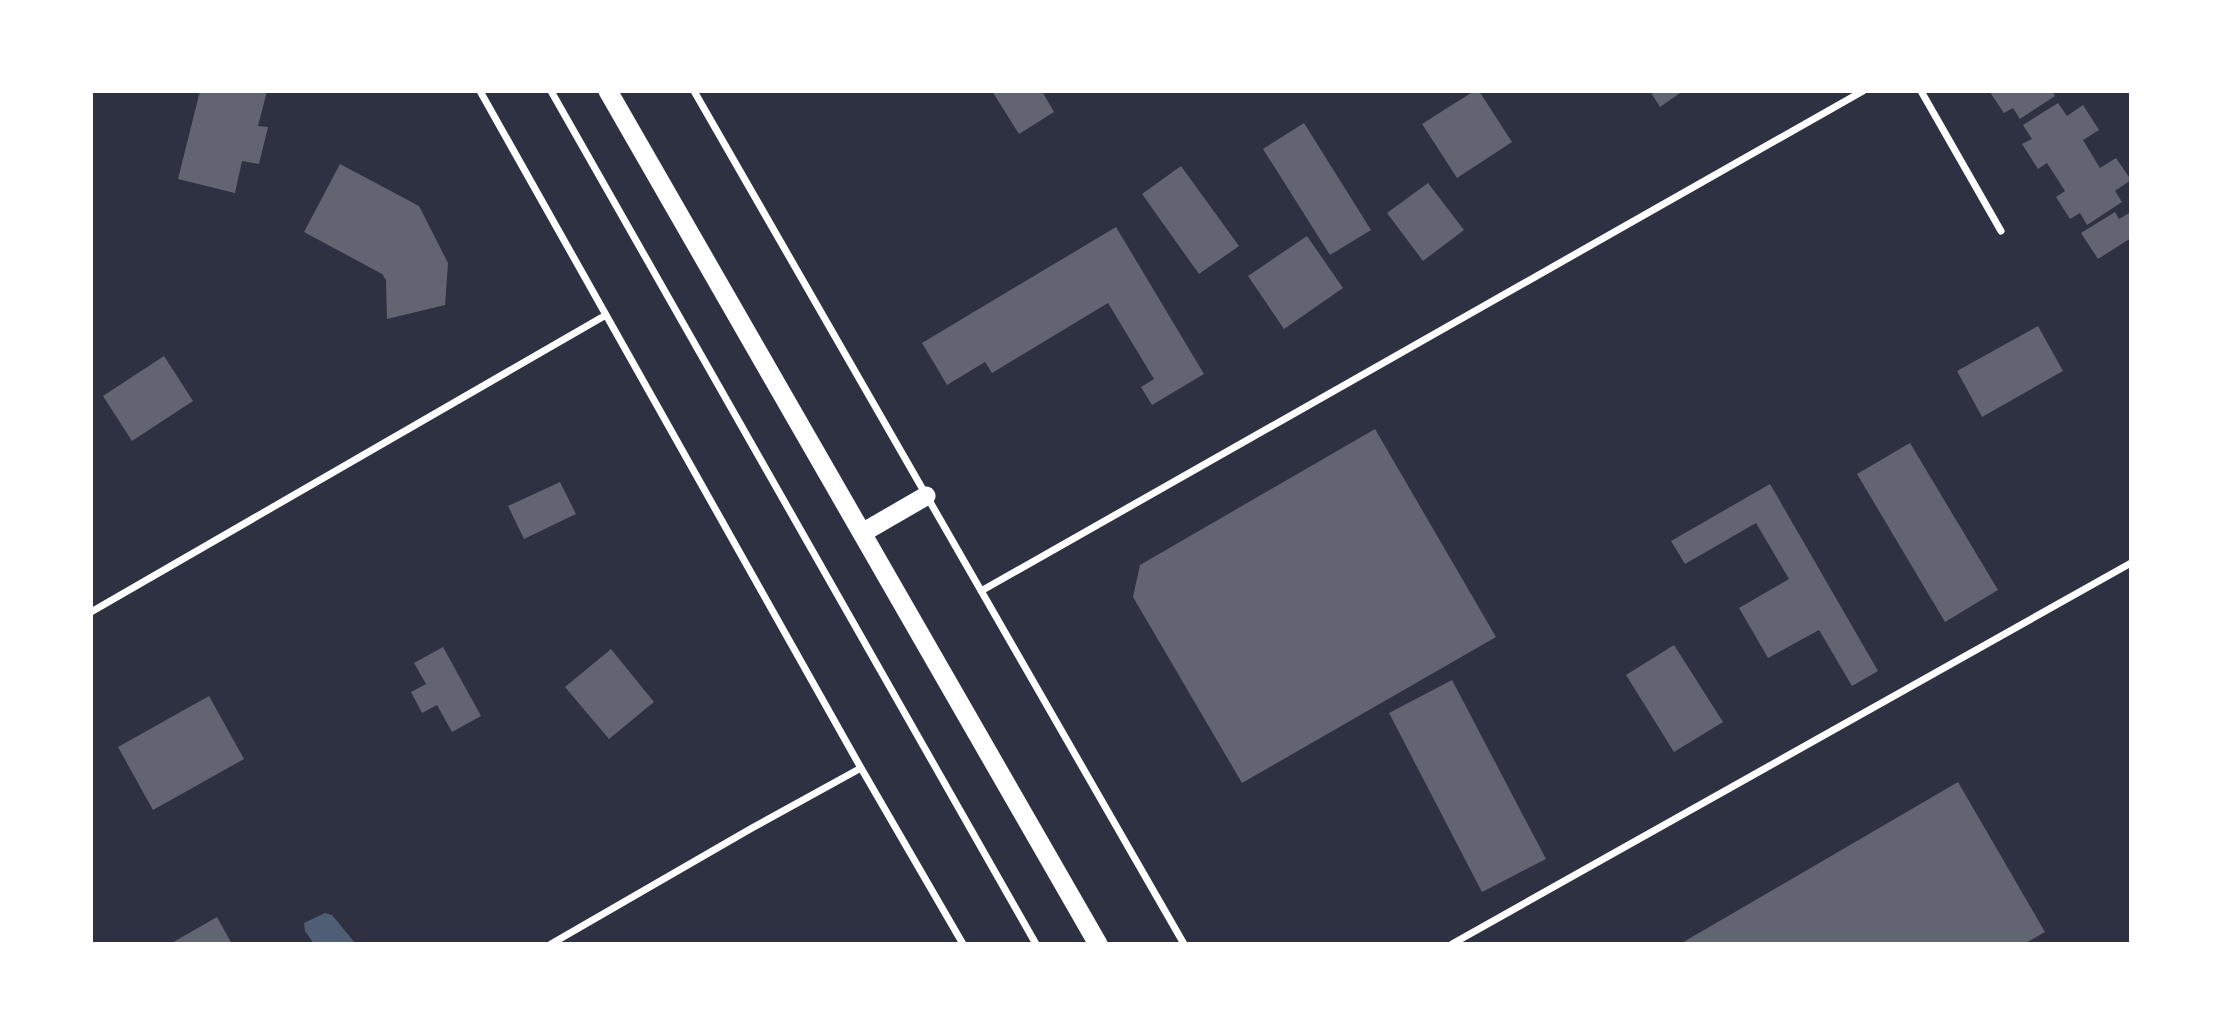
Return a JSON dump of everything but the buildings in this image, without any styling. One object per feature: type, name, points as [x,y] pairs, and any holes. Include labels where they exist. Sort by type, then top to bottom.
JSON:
[{"type":"highway","points":[[608,91],[1098,944]]},
{"type":"highway","points":[[862,533],[926,496]]},
{"type":"street","points":[[480,91],[963,944]]},
{"type":"street","points":[[551,91],[1036,944]]},
{"type":"street","points":[[694,91],[1184,944]]},
{"type":"street","points":[[981,591],[1863,91]]},
{"type":"street","points":[[1921,91],[2001,231]]},
{"type":"street","points":[[91,612],[606,315]]},
{"type":"street","points":[[1452,944],[2131,564]]},
{"type":"street","points":[[551,944],[861,768]]},
{"type":"water","points":[[325,913],[332,915],[356,944],[314,944],[305,931],[304,923]]}]
